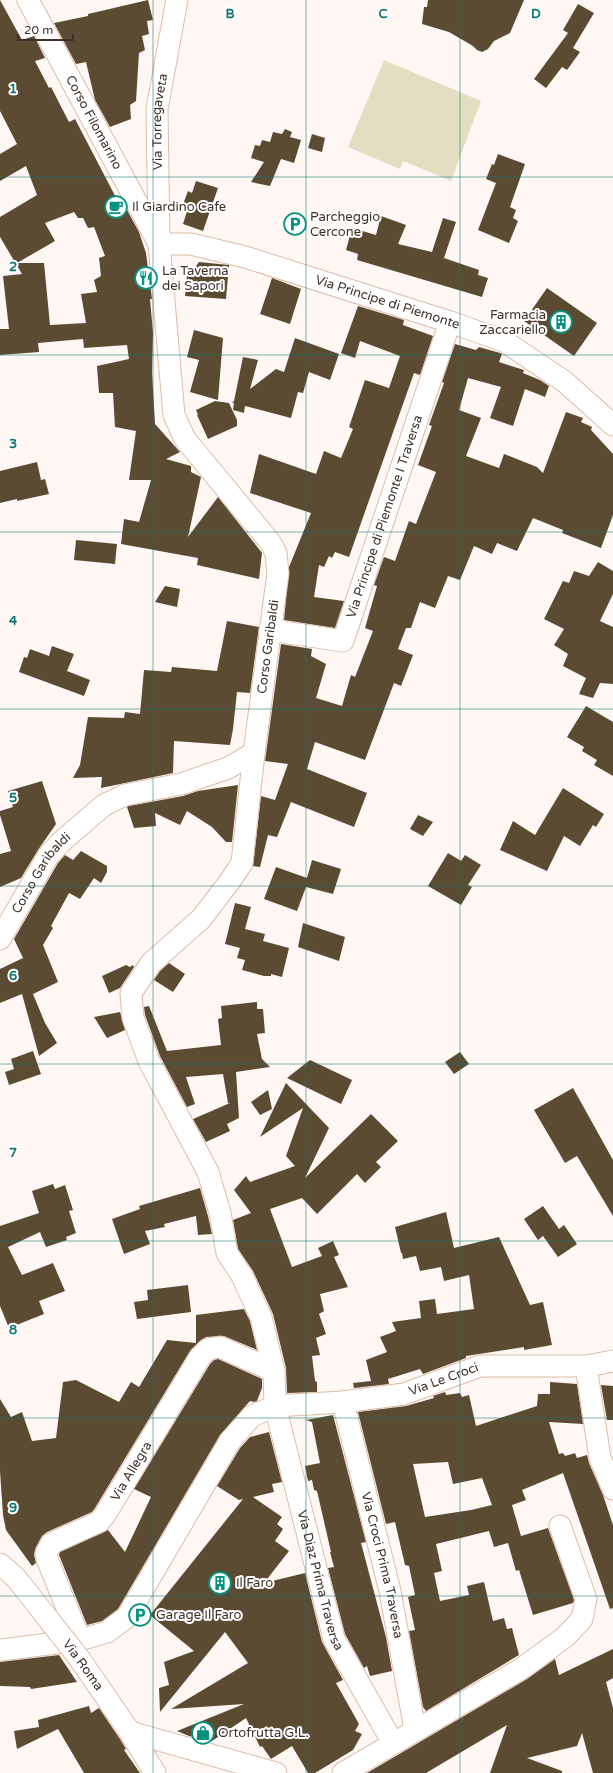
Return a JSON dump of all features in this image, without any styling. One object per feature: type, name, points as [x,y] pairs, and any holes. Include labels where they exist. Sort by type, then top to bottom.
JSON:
[{"type":"street","name":"Corso Filomarino","points":[[28,0],[159,244]]},
{"type":"street","name":"Via Torregaveta","points":[[159,244],[157,109],[177,0]]},
{"type":"street","name":"Via Principe di Piemonte","points":[[159,244],[191,244],[245,257],[450,322],[504,341],[604,406],[613,425]]},
{"type":"street","name":"Corso Garibaldi","points":[[0,939],[48,856],[60,842],[104,805],[125,795],[181,784],[228,768],[254,753],[278,573],[276,553],[270,542],[185,438],[174,415],[159,244]]},
{"type":"street","name":"Via Principe di Piemonte I Traversa","points":[[270,630],[343,641],[450,322]]},
{"type":"street","name":"Via Diaz Prima Traversa","points":[[254,753],[242,863],[201,919],[151,964],[131,992],[134,1018],[149,1061],[208,1172],[220,1213],[227,1253],[242,1276],[261,1317],[274,1371],[275,1406],[334,1639],[393,1743]]},
{"type":"street","name":"Via Allegra","points":[[79,1649],[47,1559],[46,1553],[52,1544],[99,1522],[105,1515],[200,1357],[208,1349],[220,1347],[274,1371]]},
{"type":"street","name":"Via Le Croci","points":[[275,1406],[343,1402],[404,1394],[480,1366],[586,1366],[613,1361]]},
{"type":"street","points":[[586,1366],[600,1458],[613,1489]]},
{"type":"street","name":"Via Croci Prima Traversa","points":[[343,1402],[390,1591],[415,1730]]},
{"type":"street","points":[[0,1650],[79,1649],[107,1632],[127,1617],[230,1442],[252,1416],[275,1406]]},
{"type":"street","points":[[343,1773],[521,1669],[565,1637],[582,1620],[586,1599],[560,1526]]},
{"type":"street","name":"Via Roma","points":[[0,1564],[16,1578],[50,1620],[79,1649],[155,1773]]},
{"type":"street","points":[[130,1732],[276,1773]]},
{"type":"shaded area","points":[[384,60],[481,101],[451,181],[403,161],[400,169],[348,147]]},
{"type":"building","points":[[0,0],[22,40],[34,36],[45,58],[35,61],[49,88],[51,87],[69,122],[75,119],[123,211],[127,210],[139,232],[146,253],[152,299],[150,299],[153,333],[152,372],[155,424],[180,452],[166,459],[191,466],[191,472],[201,477],[188,537],[218,497],[262,553],[259,579],[197,565],[198,558],[121,544],[124,519],[139,522],[151,480],[129,480],[136,431],[115,427],[113,393],[99,393],[97,366],[129,359],[127,345],[84,348],[83,339],[38,343],[39,352],[0,355],[0,329],[9,329],[3,276],[22,274],[0,237],[0,217],[37,195],[26,166],[0,181],[0,154],[17,144],[0,111]],"holes":[[[74,212],[78,218],[83,218],[88,228],[94,227],[105,256],[99,258],[101,276],[94,280],[97,292],[81,294],[86,323],[50,325],[44,263],[17,263],[55,241],[45,223]]]},
{"type":"building","points":[[148,0],[153,20],[147,21],[149,34],[142,36],[145,50],[139,53],[136,101],[130,105],[131,119],[110,127],[95,100],[86,62],[76,64],[54,23],[88,16],[88,14]]},
{"type":"building","points":[[428,0],[524,0],[510,33],[494,41],[488,49],[482,52],[449,32],[422,24],[424,7],[427,7]]},
{"type":"building","points":[[578,4],[594,13],[573,48],[580,52],[567,70],[562,67],[546,88],[534,79],[568,33],[563,30]]},
{"type":"building","points":[[285,129],[292,132],[290,137],[301,140],[294,163],[281,159],[270,186],[251,182],[264,162],[251,158],[255,145],[260,146],[262,140],[270,142],[273,132],[282,134]]},
{"type":"building","points":[[312,134],[325,138],[322,152],[308,148]]},
{"type":"building","points":[[498,154],[525,164],[510,207],[516,210],[513,218],[518,221],[509,243],[478,230],[496,183],[486,179]]},
{"type":"building","points":[[196,181],[218,188],[203,231],[183,224],[188,208],[182,207],[188,191],[192,193]]},
{"type":"building","points":[[381,216],[406,225],[398,244],[432,252],[443,218],[456,222],[444,258],[479,270],[478,275],[488,278],[482,297],[357,260],[358,254],[346,250],[352,228],[376,235]]},
{"type":"building","points":[[199,262],[229,265],[226,299],[185,296],[188,266],[194,269]]},
{"type":"building","points":[[272,278],[301,289],[290,324],[260,314]]},
{"type":"building","name":"Farmacia Zaccariello","points":[[547,288],[597,323],[574,356],[524,321]]},
{"type":"building","points":[[358,306],[404,320],[403,325],[433,336],[420,375],[414,373],[349,557],[335,552],[332,558],[329,556],[324,567],[319,565],[314,597],[344,601],[335,628],[284,620],[289,567],[311,513],[250,493],[259,454],[316,474],[324,451],[341,458],[353,429],[349,427],[365,380],[389,388],[400,356],[360,341],[355,358],[341,353]]},
{"type":"building","points":[[194,330],[223,338],[218,400],[190,392],[199,360],[187,357]]},
{"type":"building","points":[[295,338],[339,354],[330,380],[309,372],[303,393],[298,392],[291,418],[245,406],[244,413],[233,410],[234,403],[232,403],[234,401],[243,357],[258,360],[250,389],[276,369],[284,372]]},
{"type":"building","points":[[455,344],[476,350],[479,347],[500,353],[502,354],[499,362],[524,370],[523,373],[540,380],[549,386],[545,397],[525,389],[513,426],[490,418],[501,387],[468,378],[459,410],[481,418],[466,456],[499,468],[504,454],[537,467],[543,473],[566,412],[583,418],[581,422],[592,427],[591,430],[613,454],[613,515],[601,548],[562,533],[563,530],[533,518],[517,551],[497,543],[492,554],[474,546],[460,580],[448,576],[435,608],[420,602],[411,628],[406,628],[398,649],[413,655],[401,686],[394,683],[365,760],[315,742],[307,769],[367,793],[354,827],[291,802],[277,837],[268,835],[260,867],[253,866],[261,796],[275,800],[288,764],[265,761],[281,644],[312,649],[311,656],[326,664],[316,698],[342,706],[351,675],[355,677],[373,631],[365,628],[377,586],[374,585],[384,557],[395,561],[409,521],[416,524],[436,472],[418,465],[432,426],[429,425],[444,383],[442,382]]},
{"type":"building","points":[[215,401],[229,403],[237,420],[237,426],[208,439],[196,410]]},
{"type":"building","points":[[37,462],[41,480],[45,479],[49,494],[0,503],[0,471]]},
{"type":"building","points":[[76,540],[117,544],[115,564],[74,560]]},
{"type":"building","points":[[598,562],[613,571],[613,594],[600,621],[613,627],[613,684],[600,683],[593,698],[579,694],[586,678],[563,666],[568,654],[554,645],[564,629],[544,619],[563,581],[569,583],[574,571],[589,576]]},
{"type":"building","points":[[165,586],[180,589],[177,607],[155,602]]},
{"type":"building","points":[[227,621],[259,627],[250,693],[237,692],[230,745],[174,741],[173,773],[101,788],[102,777],[73,778],[80,765],[88,717],[124,718],[125,712],[140,714],[144,670],[171,672],[172,667],[217,671]]},
{"type":"building","points":[[52,646],[74,654],[67,671],[90,680],[84,696],[19,672],[24,657],[27,658],[30,649],[49,656]]},
{"type":"building","points":[[586,706],[613,722],[613,776],[594,765],[597,760],[582,751],[584,747],[567,737]]},
{"type":"building","points":[[42,781],[56,824],[21,878],[0,887],[0,854],[11,851],[0,811],[13,807],[8,791]]},
{"type":"building","points":[[238,785],[232,842],[226,842],[212,827],[187,811],[180,825],[155,813],[156,826],[134,828],[127,807],[183,796],[198,791]]},
{"type":"building","points":[[563,788],[604,814],[596,827],[593,825],[580,846],[564,836],[547,871],[500,850],[513,821],[535,835]]},
{"type":"building","points":[[418,815],[433,822],[423,836],[410,829]]},
{"type":"building","points":[[81,851],[107,866],[107,872],[101,883],[94,878],[80,899],[69,893],[51,926],[53,928],[43,945],[58,982],[33,994],[45,1023],[57,1043],[39,1056],[22,994],[0,1003],[0,969],[23,958],[14,939],[58,863],[65,855],[73,860]]},
{"type":"building","points":[[448,853],[461,861],[465,855],[481,865],[468,885],[472,887],[461,905],[428,886]]},
{"type":"building","points":[[312,860],[341,869],[333,894],[306,887],[297,911],[264,899],[276,867],[307,878]]},
{"type":"building","points":[[235,903],[251,907],[245,929],[265,934],[263,941],[289,948],[282,977],[271,974],[271,976],[264,976],[242,970],[245,960],[237,958],[240,948],[225,944]]},
{"type":"building","points":[[303,923],[345,937],[339,961],[298,947]]},
{"type":"building","points":[[169,963],[185,974],[173,992],[154,980],[160,971]]},
{"type":"building","points":[[126,965],[130,967],[133,965],[134,967],[120,988],[109,993],[102,976]]},
{"type":"building","points":[[257,1002],[257,1009],[263,1009],[265,1033],[257,1034],[262,1059],[270,1067],[236,1072],[239,1118],[227,1124],[230,1131],[206,1142],[193,1119],[230,1103],[228,1103],[223,1074],[186,1077],[195,1104],[187,1107],[160,1056],[145,1015],[144,1007],[149,1006],[167,1051],[221,1045],[218,1019],[222,1018],[221,1006]]},
{"type":"building","points":[[120,1012],[125,1030],[107,1038],[94,1017]]},
{"type":"building","points":[[33,1051],[41,1074],[9,1085],[5,1072],[14,1069],[11,1059]]},
{"type":"building","points":[[460,1052],[469,1064],[454,1074],[445,1062]]},
{"type":"building","points":[[310,1060],[352,1080],[341,1104],[287,1078]]},
{"type":"building","points":[[286,1083],[329,1128],[305,1178],[371,1114],[398,1141],[376,1162],[381,1167],[365,1183],[357,1174],[317,1214],[302,1198],[270,1209],[292,1267],[322,1256],[318,1248],[333,1241],[339,1255],[334,1257],[348,1287],[320,1294],[324,1311],[319,1314],[326,1334],[316,1338],[320,1355],[312,1356],[315,1381],[317,1382],[317,1392],[287,1393],[286,1368],[273,1314],[253,1271],[238,1249],[233,1220],[251,1213],[234,1190],[246,1176],[250,1182],[295,1166],[286,1156],[303,1108],[260,1137]]},
{"type":"building","points":[[573,1088],[613,1160],[613,1216],[577,1156],[565,1163],[534,1110]]},
{"type":"building","points":[[268,1090],[272,1109],[260,1115],[251,1102]]},
{"type":"building","points":[[53,1184],[55,1189],[65,1185],[73,1210],[69,1211],[76,1233],[66,1237],[67,1240],[46,1247],[40,1232],[8,1247],[22,1275],[53,1263],[65,1291],[39,1301],[44,1314],[9,1328],[0,1306],[0,1226],[39,1213],[32,1191]]},
{"type":"building","points":[[200,1188],[212,1234],[198,1235],[196,1216],[164,1224],[165,1227],[145,1231],[150,1244],[124,1254],[112,1219],[140,1209],[139,1206]]},
{"type":"building","points":[[543,1206],[559,1229],[564,1225],[577,1244],[558,1257],[543,1236],[538,1240],[524,1219]]},
{"type":"building","points":[[446,1212],[454,1248],[499,1237],[530,1305],[543,1302],[552,1345],[524,1350],[524,1347],[466,1356],[466,1358],[423,1374],[420,1369],[388,1379],[389,1384],[354,1388],[353,1383],[371,1381],[366,1360],[387,1352],[380,1337],[396,1331],[392,1322],[421,1318],[419,1301],[435,1299],[437,1314],[474,1309],[469,1275],[444,1281],[441,1267],[420,1271],[416,1256],[403,1259],[401,1253],[395,1227]]},
{"type":"building","points":[[188,1285],[191,1312],[137,1319],[134,1302],[148,1300],[147,1290]]},
{"type":"building","points":[[244,1309],[250,1321],[257,1350],[224,1336],[206,1337],[200,1341],[190,1351],[95,1508],[92,1512],[47,1532],[42,1536],[36,1547],[34,1555],[36,1563],[32,1566],[6,1530],[3,1515],[0,1471],[0,1399],[11,1417],[22,1412],[32,1441],[56,1438],[63,1382],[76,1380],[119,1402],[131,1382],[139,1387],[167,1340],[196,1343],[196,1315]]},
{"type":"building","points":[[218,1359],[262,1379],[262,1388],[257,1401],[250,1401],[220,1435],[118,1609],[102,1621],[87,1625],[59,1555],[60,1552],[108,1530],[125,1552],[151,1497],[134,1489],[210,1364],[214,1360]]},
{"type":"building","points":[[550,1382],[577,1384],[583,1424],[549,1422],[559,1454],[563,1453],[565,1456],[575,1453],[577,1458],[587,1455],[603,1495],[613,1525],[613,1608],[610,1609],[563,1473],[522,1490],[526,1500],[512,1505],[521,1536],[548,1528],[574,1600],[573,1603],[533,1615],[519,1570],[516,1571],[508,1543],[494,1547],[489,1531],[436,1544],[442,1571],[434,1573],[440,1601],[469,1595],[467,1586],[484,1582],[493,1621],[504,1618],[507,1629],[512,1628],[519,1655],[426,1711],[423,1707],[409,1631],[415,1630],[408,1597],[415,1595],[409,1566],[405,1565],[395,1522],[386,1524],[358,1412],[406,1406],[434,1398],[433,1396],[445,1392],[446,1395],[460,1393],[462,1397],[469,1395],[476,1426],[537,1406],[538,1394],[550,1394]],"holes":[[[448,1462],[453,1484],[482,1478],[492,1505],[471,1510],[425,1517],[413,1464]]]},
{"type":"building","points":[[601,1385],[613,1386],[613,1420],[607,1420],[608,1426]]},
{"type":"building","points":[[333,1415],[366,1542],[361,1543],[386,1637],[392,1671],[370,1676],[367,1666],[364,1668],[345,1634],[328,1568],[334,1567],[317,1491],[314,1490],[312,1480],[308,1481],[305,1466],[320,1463],[312,1422],[306,1420]]},
{"type":"building","points":[[269,1432],[282,1482],[272,1484],[274,1492],[253,1497],[282,1517],[277,1524],[283,1529],[275,1541],[289,1551],[264,1583],[305,1573],[322,1642],[343,1680],[336,1683],[359,1724],[355,1731],[362,1734],[353,1750],[315,1773],[308,1773],[292,1746],[271,1759],[262,1746],[260,1747],[246,1718],[212,1741],[189,1736],[177,1731],[244,1704],[171,1709],[248,1663],[225,1632],[160,1712],[159,1688],[169,1685],[164,1662],[194,1651],[150,1615],[243,1499],[239,1500],[217,1486],[240,1448],[250,1437]]},
{"type":"building","points":[[613,1649],[613,1678],[606,1682],[613,1708],[613,1773],[593,1773],[582,1733],[577,1746],[527,1758],[562,1771],[562,1773],[490,1773],[507,1725],[426,1773],[367,1773],[527,1679],[555,1659],[559,1675]]},
{"type":"building","points":[[59,1655],[77,1682],[31,1689],[30,1687],[0,1686],[0,1662]]},
{"type":"building","points":[[89,1706],[91,1713],[99,1708],[126,1749],[124,1750],[140,1773],[84,1773],[58,1729],[17,1749],[14,1731],[39,1727],[38,1720]]},
{"type":"place","name":"Il Giardino Cafe","points":[[116,207]]},
{"type":"place","name":"Parcheggio Cercone","points":[[295,224]]},
{"type":"place","name":"La Taverna dei Sapori","points":[[146,278]]},
{"type":"place","name":"Farmacia Zaccariello","points":[[561,322]]},
{"type":"place","name":"Il Faro","points":[[220,1583]]},
{"type":"place","name":"Garage Il Faro","points":[[140,1615]]},
{"type":"place","name":"Ortofrutta G.L.","points":[[203,1733]]}]
